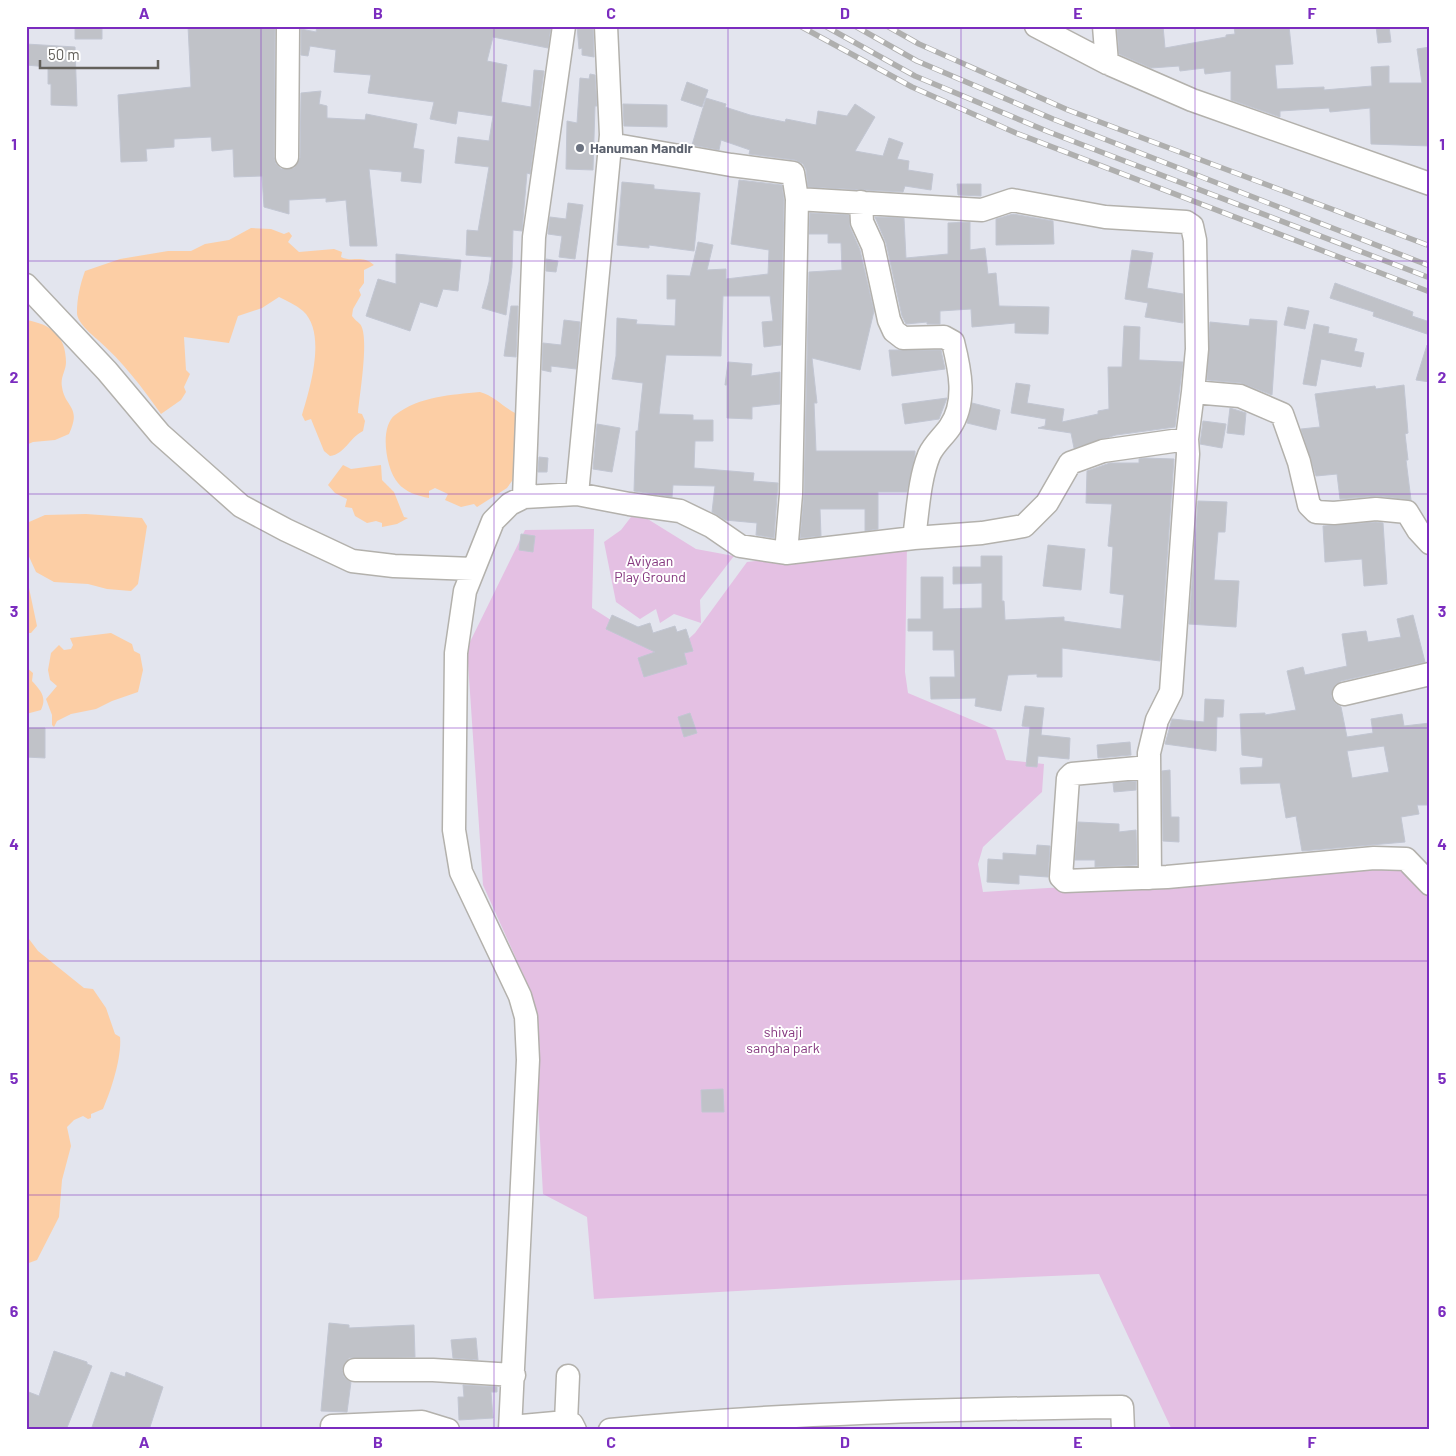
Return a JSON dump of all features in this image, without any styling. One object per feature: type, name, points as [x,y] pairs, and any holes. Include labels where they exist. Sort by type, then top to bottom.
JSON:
[{"type":"street","points":[[287,157],[288,26]]},
{"type":"street","points":[[524,497],[534,237],[564,26]]},
{"type":"street","points":[[577,494],[610,144],[606,26]]},
{"type":"street","points":[[1036,26],[1107,63],[1192,100],[1430,184]]},
{"type":"street","points":[[1104,26],[1107,63]]},
{"type":"street","points":[[610,144],[730,165],[793,173],[797,199],[791,494],[786,553]]},
{"type":"street","points":[[797,199],[982,210],[1012,200],[1105,217],[1186,222],[1192,226],[1195,240],[1197,349],[1186,439],[1188,454],[1171,692],[1157,720],[1149,753],[1150,878]]},
{"type":"street","points":[[861,202],[862,222],[873,246],[889,320],[894,332],[903,338],[944,337],[953,342],[956,354],[961,393],[959,413],[930,452],[914,538]]},
{"type":"street","points":[[26,285],[107,371],[160,434],[241,506],[286,530],[352,560],[432,569],[474,568]]},
{"type":"street","points":[[1193,392],[1240,396],[1282,414],[1299,462],[1308,505],[1316,512],[1334,513],[1376,509],[1407,512],[1418,530],[1430,544]]},
{"type":"street","points":[[568,1376],[570,1426],[511,1429],[528,1060],[526,1017],[520,996],[461,872],[454,830],[456,653],[464,591],[493,521],[510,504],[524,497],[577,494],[680,511],[711,526],[740,546],[786,553],[914,538],[982,533],[1024,526],[1047,503],[1070,462],[1103,451],[1186,439]]},
{"type":"street","points":[[1344,694],[1430,674]]},
{"type":"street","points":[[1150,767],[1072,774],[1068,778],[1061,877],[1065,881],[1150,878],[1374,858],[1406,859],[1430,884]]},
{"type":"street","points":[[355,1370],[434,1370],[514,1375]]},
{"type":"street","points":[[610,1430],[832,1414],[966,1409],[1122,1407],[1123,1430]]},
{"type":"street","points":[[332,1426],[422,1422],[448,1430]]},
{"type":"green space","name":"Aviyaan Play Ground","points":[[631,517],[646,518],[696,549],[734,556],[700,600],[701,623],[674,614],[660,623],[656,609],[640,619],[616,602],[604,542],[621,530]]},
{"type":"green space","name":"shivaji sangha park","points":[[594,529],[592,608],[641,639],[683,644],[695,633],[747,562],[907,544],[905,672],[908,693],[996,730],[1006,760],[1044,764],[1042,792],[983,847],[978,864],[983,892],[1400,866],[1430,896],[1430,1430],[1172,1430],[1099,1274],[845,1285],[594,1299],[587,1217],[543,1194],[532,994],[483,885],[467,648],[525,530]]},
{"type":"shaded area","points":[[251,228],[271,229],[284,234],[289,232],[292,236],[288,242],[299,252],[334,249],[342,252],[341,257],[345,259],[361,259],[374,265],[364,270],[364,283],[359,290],[361,295],[353,309],[352,316],[363,330],[364,340],[358,413],[362,414],[365,421],[363,431],[335,455],[330,456],[324,451],[311,419],[305,421],[302,415],[312,376],[315,346],[314,333],[310,321],[303,311],[291,303],[279,297],[262,308],[238,316],[229,343],[184,337],[186,370],[190,374],[184,387],[186,392],[181,400],[161,414],[132,375],[79,320],[77,313],[78,297],[85,271],[120,259],[168,251],[191,251],[205,244],[229,240]]},
{"type":"shaded area","points":[[26,320],[50,328],[60,338],[66,362],[62,387],[66,399],[72,408],[74,418],[69,434],[55,440],[33,442],[26,445]]},
{"type":"shaded area","points":[[480,392],[490,396],[515,413],[519,471],[507,488],[477,507],[474,504],[461,507],[445,500],[448,494],[435,488],[429,491],[429,498],[404,489],[390,469],[386,438],[390,421],[395,415],[405,409],[425,400]]},
{"type":"shaded area","points":[[343,465],[351,469],[381,465],[382,480],[394,492],[404,517],[408,518],[397,524],[382,527],[382,523],[376,521],[367,523],[355,516],[352,508],[345,507],[347,499],[335,493],[328,485]]},
{"type":"shaded area","points":[[86,514],[142,518],[147,526],[138,584],[131,591],[107,589],[88,584],[54,582],[36,572],[26,550],[26,527],[29,522],[45,515]]},
{"type":"shaded area","points":[[26,586],[29,588],[37,626],[31,633],[26,633]]},
{"type":"shaded area","points":[[111,633],[132,644],[134,651],[140,654],[143,670],[138,692],[96,709],[71,714],[57,721],[54,727],[46,699],[57,686],[50,680],[48,670],[51,653],[59,645],[64,650],[71,649],[73,645],[70,638]]},
{"type":"shaded area","points":[[26,667],[33,673],[32,681],[40,691],[43,705],[41,710],[26,714]]},
{"type":"shaded area","points":[[26,935],[38,951],[84,988],[93,989],[106,1008],[115,1034],[120,1037],[120,1045],[115,1074],[103,1109],[91,1114],[91,1118],[88,1119],[83,1116],[74,1120],[67,1127],[71,1146],[62,1180],[59,1217],[37,1260],[26,1264]]},
{"type":"building","points":[[75,26],[102,26],[102,39],[75,39]]},
{"type":"building","points":[[188,26],[275,26],[274,157],[276,164],[281,169],[294,168],[300,158],[301,93],[321,91],[319,104],[327,106],[327,118],[365,120],[366,114],[417,124],[413,148],[424,150],[421,183],[401,181],[402,172],[369,169],[377,246],[350,246],[346,200],[326,202],[326,198],[289,200],[289,214],[264,207],[262,176],[234,177],[233,149],[212,151],[211,137],[174,139],[174,147],[146,149],[147,161],[121,162],[118,95],[191,87]]},
{"type":"building","points":[[317,26],[337,29],[338,26],[551,26],[548,48],[493,37],[487,61],[507,65],[501,102],[531,107],[534,70],[544,71],[530,174],[527,173],[522,231],[513,230],[512,267],[506,315],[482,308],[489,282],[492,257],[466,255],[467,230],[478,231],[489,167],[455,163],[458,137],[489,141],[493,116],[458,111],[456,124],[430,119],[434,102],[368,93],[371,75],[334,72],[336,50],[310,46],[308,56],[301,55],[301,29],[316,32]]},
{"type":"building","points":[[577,26],[593,26],[594,57],[582,55],[582,48],[579,49]]},
{"type":"building","points":[[1117,26],[1163,26],[1165,48],[1226,37],[1226,35],[1235,34],[1234,26],[1289,26],[1293,64],[1275,65],[1277,89],[1324,87],[1324,90],[1372,86],[1371,67],[1389,66],[1389,83],[1422,83],[1417,49],[1430,47],[1430,146],[1371,144],[1370,108],[1330,112],[1329,108],[1280,111],[1280,117],[1231,100],[1231,71],[1205,74],[1204,68],[1180,71],[1179,66],[1151,68],[1119,54]]},
{"type":"building","points":[[1376,26],[1389,26],[1391,42],[1378,43]]},
{"type":"building","points":[[26,44],[75,47],[77,106],[51,105],[51,84],[48,84],[48,67],[26,65]]},
{"type":"building","points":[[590,74],[595,75],[597,106],[595,106],[593,170],[566,169],[567,121],[577,123],[580,78],[589,79]]},
{"type":"building","points":[[687,82],[708,90],[702,107],[681,100]]},
{"type":"building","points":[[706,98],[726,104],[725,107],[750,115],[785,122],[786,119],[816,125],[818,111],[847,116],[855,104],[875,117],[855,151],[883,156],[889,138],[903,143],[897,159],[909,161],[908,170],[933,174],[931,190],[905,186],[903,192],[808,187],[806,170],[803,164],[795,160],[749,154],[750,150],[721,140],[719,150],[692,145]]},
{"type":"building","points":[[623,104],[667,105],[667,127],[624,126]]},
{"type":"building","points":[[739,180],[782,185],[784,200],[781,345],[764,347],[762,322],[773,321],[770,296],[723,296],[721,356],[666,355],[659,414],[693,415],[693,420],[713,420],[713,441],[695,441],[694,468],[754,473],[753,481],[778,483],[774,538],[756,535],[757,523],[725,520],[712,512],[715,486],[673,485],[672,497],[634,491],[636,431],[638,431],[643,383],[612,379],[616,356],[617,318],[637,320],[636,324],[675,326],[676,299],[667,299],[667,275],[690,276],[698,242],[713,245],[707,270],[726,269],[726,279],[768,274],[769,250],[731,244]]},
{"type":"building","points":[[622,182],[654,185],[654,189],[700,193],[694,251],[649,245],[649,248],[617,245]]},
{"type":"building","points":[[957,184],[981,184],[981,196],[958,195]]},
{"type":"building","points":[[568,203],[583,205],[575,259],[559,257],[562,236],[548,234],[550,217],[566,219]]},
{"type":"building","points":[[810,213],[849,215],[850,227],[860,250],[874,311],[860,370],[812,358],[817,403],[814,403],[816,451],[915,451],[915,455],[907,492],[878,492],[878,529],[865,531],[865,509],[820,509],[821,536],[800,538],[804,494],[809,272],[842,270],[841,243],[828,243],[828,234],[809,234]]},
{"type":"building","points":[[1013,214],[1053,221],[1054,244],[996,245],[996,219]]},
{"type":"building","points":[[875,217],[904,218],[906,258],[948,254],[948,223],[970,222],[970,250],[985,248],[988,274],[996,273],[999,306],[1049,307],[1048,334],[1015,333],[1015,323],[972,327],[971,309],[940,311],[940,324],[927,324],[927,322],[906,324],[902,316],[886,243]]},
{"type":"building","points":[[1132,250],[1153,253],[1147,288],[1183,294],[1183,323],[1145,317],[1148,303],[1125,299]]},
{"type":"building","points":[[396,254],[461,260],[458,291],[443,289],[437,307],[420,302],[410,331],[366,316],[378,279],[396,284]]},
{"type":"building","points":[[546,259],[558,261],[556,272],[546,271]]},
{"type":"building","points":[[1335,283],[1413,312],[1412,316],[1430,322],[1430,335],[1373,316],[1374,312],[1330,298]]},
{"type":"building","points":[[511,306],[518,306],[516,357],[504,356]]},
{"type":"building","points":[[1288,307],[1309,311],[1305,329],[1284,325]]},
{"type":"building","points":[[1250,319],[1277,321],[1272,395],[1241,383],[1207,380],[1210,322],[1249,326]]},
{"type":"building","points":[[564,320],[580,322],[576,369],[551,366],[551,372],[542,370],[543,343],[561,345]]},
{"type":"building","points":[[1314,324],[1329,327],[1328,333],[1357,339],[1354,351],[1364,353],[1361,367],[1321,359],[1316,386],[1303,384]]},
{"type":"building","points":[[1124,326],[1140,327],[1139,360],[1183,362],[1175,427],[1116,435],[1074,448],[1071,433],[1038,428],[1045,426],[1046,419],[1011,413],[1016,383],[1030,385],[1027,403],[1064,409],[1062,422],[1098,414],[1098,411],[1109,409],[1108,367],[1122,367]]},
{"type":"building","points":[[1427,345],[1430,345],[1430,382],[1416,380]]},
{"type":"building","points":[[889,350],[941,350],[945,369],[892,376]]},
{"type":"building","points":[[728,362],[752,364],[751,376],[780,372],[780,404],[752,407],[752,419],[727,418],[727,385],[725,385]]},
{"type":"building","points":[[1404,385],[1408,433],[1405,434],[1408,460],[1406,460],[1411,500],[1377,496],[1340,499],[1337,474],[1316,476],[1301,429],[1320,427],[1315,394],[1375,386],[1376,389]]},
{"type":"building","points":[[947,398],[939,419],[905,424],[902,404]]},
{"type":"building","points":[[972,403],[1000,410],[996,430],[967,423]]},
{"type":"building","points":[[1230,408],[1246,413],[1244,435],[1227,433]]},
{"type":"building","points":[[1203,421],[1226,424],[1222,448],[1200,444]]},
{"type":"building","points":[[597,424],[620,428],[612,472],[593,469]]},
{"type":"building","points":[[539,457],[548,458],[547,472],[538,472]]},
{"type":"building","points":[[1139,459],[1174,459],[1160,661],[1062,648],[1062,677],[1037,677],[1037,674],[1008,675],[1001,711],[975,706],[976,698],[931,699],[930,677],[955,677],[954,650],[933,650],[933,631],[908,631],[908,619],[921,619],[921,577],[943,577],[943,609],[982,608],[982,583],[953,584],[953,567],[981,567],[981,556],[1002,556],[1002,601],[1004,601],[1005,620],[1064,617],[1064,621],[1121,629],[1124,595],[1110,593],[1113,547],[1108,546],[1112,504],[1086,503],[1087,471],[1110,463],[1139,463]]},
{"type":"building","points":[[1198,501],[1227,502],[1225,532],[1218,532],[1214,580],[1239,581],[1236,627],[1189,624]]},
{"type":"building","points":[[1383,523],[1387,584],[1364,586],[1362,559],[1325,562],[1323,526]]},
{"type":"building","points":[[521,534],[535,536],[533,552],[519,550]]},
{"type":"building","points":[[1048,545],[1085,549],[1081,590],[1043,586]]},
{"type":"building","points":[[612,615],[638,627],[650,623],[653,633],[675,626],[677,632],[686,629],[693,651],[684,653],[687,664],[644,677],[638,658],[655,652],[606,629]]},
{"type":"building","points":[[1413,615],[1425,662],[1341,681],[1335,685],[1331,696],[1335,703],[1341,707],[1347,737],[1373,733],[1371,719],[1402,714],[1404,726],[1430,723],[1430,805],[1417,805],[1419,814],[1401,817],[1405,842],[1302,851],[1296,816],[1286,818],[1280,783],[1241,784],[1240,768],[1262,767],[1263,758],[1242,755],[1240,714],[1265,713],[1265,715],[1296,710],[1287,671],[1303,667],[1305,675],[1347,666],[1342,634],[1366,631],[1368,642],[1401,637],[1397,619]],"holes":[[[1384,746],[1389,772],[1352,778],[1347,751]]]},
{"type":"building","points":[[1205,699],[1224,700],[1223,717],[1217,717],[1216,751],[1165,744],[1172,719],[1204,722]]},
{"type":"building","points":[[1025,706],[1044,708],[1041,735],[1070,738],[1069,759],[1038,756],[1037,767],[1026,766],[1030,727],[1022,726]]},
{"type":"building","points":[[690,713],[697,733],[684,737],[678,717]]},
{"type":"building","points":[[26,728],[45,728],[45,758],[26,757]]},
{"type":"building","points":[[1130,742],[1131,755],[1098,758],[1097,745]]},
{"type":"building","points":[[1170,770],[1171,817],[1179,817],[1179,842],[1163,841],[1162,771]]},
{"type":"building","points":[[1136,781],[1136,790],[1114,792],[1113,783]]},
{"type":"building","points":[[1078,822],[1119,824],[1119,832],[1136,830],[1137,865],[1095,867],[1095,860],[1075,860]]},
{"type":"building","points":[[1037,845],[1050,846],[1048,877],[1019,875],[1019,884],[987,882],[988,859],[1003,860],[1003,853],[1036,855]]},
{"type":"building","points":[[723,1089],[724,1112],[702,1112],[701,1090]]},
{"type":"building","points":[[329,1323],[349,1325],[349,1328],[414,1325],[415,1357],[349,1358],[342,1370],[344,1377],[351,1382],[347,1412],[321,1411]]},
{"type":"building","points":[[476,1338],[478,1360],[453,1358],[451,1340]]},
{"type":"building","points":[[54,1351],[87,1362],[87,1364],[92,1366],[66,1430],[26,1430],[26,1391],[39,1396]]},
{"type":"building","points":[[111,1372],[125,1377],[126,1372],[163,1387],[149,1430],[91,1430]]},
{"type":"building","points":[[463,1385],[497,1387],[497,1392],[491,1392],[493,1418],[459,1420],[458,1397],[464,1397]]},
{"type":"railway","points":[[800,26],[912,87],[1016,133],[1430,292]]},
{"type":"railway","points":[[825,26],[915,76],[1049,132],[1430,278]]},
{"type":"railway","points":[[855,26],[917,61],[1053,119],[1430,266]]},
{"type":"railway","points":[[887,26],[919,44],[1068,110],[1430,246]]},
{"type":"place","name":"Hanuman Mandir","points":[[580,148]]}]
